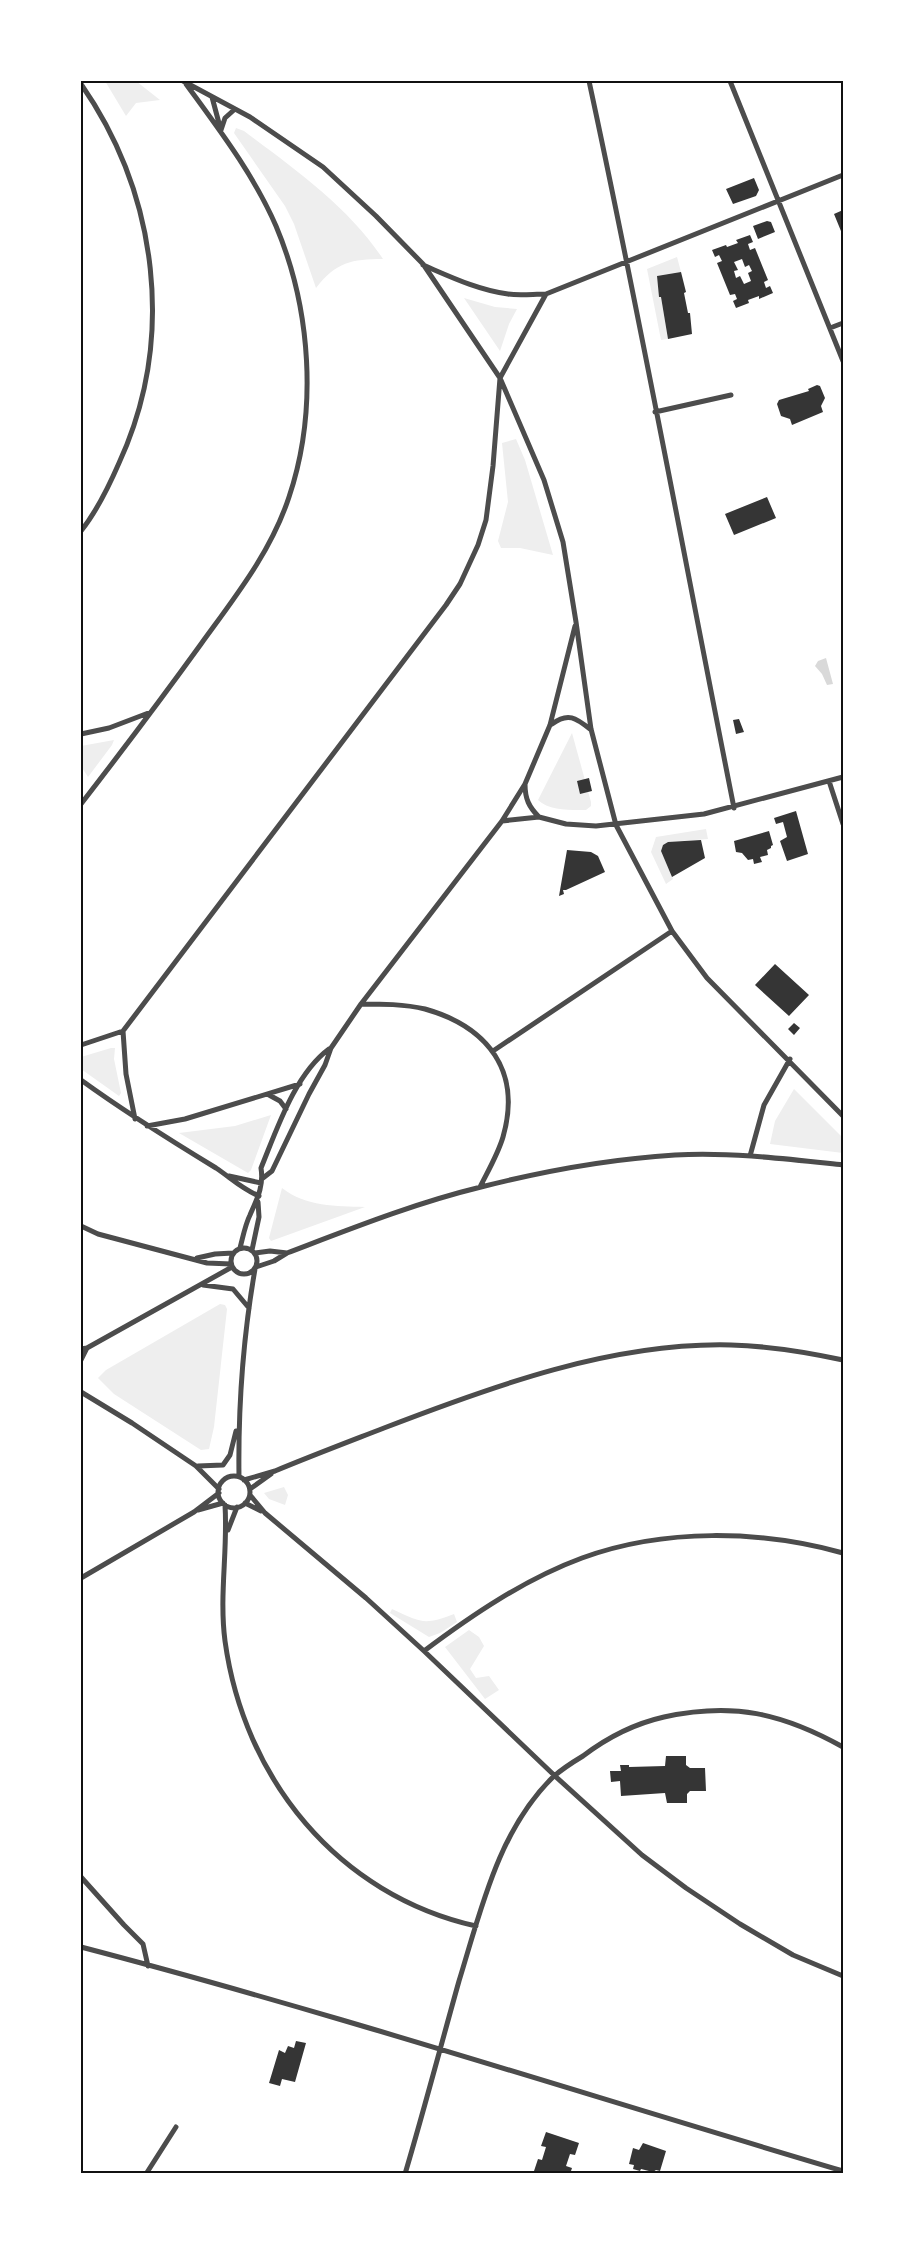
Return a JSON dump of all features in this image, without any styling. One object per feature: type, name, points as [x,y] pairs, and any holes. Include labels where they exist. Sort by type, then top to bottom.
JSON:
[{"type":"street","points":[[589,81],[628,261],[655,412],[734,808]]},
{"type":"street","points":[[730,81],[843,361]]},
{"type":"street","points":[[184,82],[235,109],[323,167],[376,216],[423,264],[500,378],[544,480],[563,542],[591,729],[616,825],[672,931],[707,978],[790,1059],[843,1116]]},
{"type":"street","points":[[81,804],[256,569],[289,498],[300,459],[305,425],[306,354],[290,264],[276,225],[254,184],[221,131],[184,82]]},
{"type":"street","points":[[81,84],[113,138],[138,201],[153,298],[151,348],[138,415],[110,484],[81,531]]},
{"type":"street","points":[[212,97],[221,131]]},
{"type":"street","points":[[221,131],[225,118],[235,109]]},
{"type":"street","points":[[423,264],[486,290],[510,294],[546,294],[843,175]]},
{"type":"street","points":[[81,1045],[123,1031],[446,605],[478,545],[486,520],[500,378],[546,294]]},
{"type":"street","points":[[830,328],[843,323]]},
{"type":"street","points":[[655,412],[731,395]]},
{"type":"street","points":[[229,1176],[262,1180],[272,1171],[325,1065],[331,1048],[361,1004],[502,821],[525,784],[550,725],[576,622]]},
{"type":"street","points":[[81,734],[109,728],[152,711]]},
{"type":"street","points":[[550,725],[560,718],[574,717],[591,729]]},
{"type":"street","points":[[502,821],[539,818],[566,824],[616,825],[704,814],[734,808],[843,777]]},
{"type":"street","points":[[829,781],[843,825]]},
{"type":"street","points":[[525,784],[525,796],[531,809],[539,818]]},
{"type":"street","points":[[493,1051],[672,931]]},
{"type":"street","points":[[361,1004],[400,1005],[424,1009],[453,1019],[479,1035],[493,1051],[502,1070],[508,1092],[507,1115],[502,1138],[480,1187]]},
{"type":"street","points":[[123,1031],[126,1074],[135,1119]]},
{"type":"street","points":[[265,1514],[242,1479],[238,1423],[241,1366],[258,1259],[254,1251],[258,1198],[262,1180],[261,1168],[286,1109],[300,1084],[317,1058],[331,1048]]},
{"type":"street","points":[[750,1156],[764,1105],[790,1059]]},
{"type":"street","points":[[81,1080],[135,1119],[229,1176],[258,1198]]},
{"type":"street","points":[[147,1126],[185,1119],[300,1084]]},
{"type":"street","points":[[269,1095],[280,1101],[286,1109]]},
{"type":"street","points":[[81,1226],[98,1234],[232,1266],[237,1272],[248,1274],[286,1252],[390,1215],[480,1187],[621,1161],[675,1155],[750,1156],[843,1166]]},
{"type":"street","points":[[195,1258],[233,1253],[240,1248],[258,1198]]},
{"type":"street","points":[[240,1248],[286,1252]]},
{"type":"street","points":[[232,1266],[233,1253]]},
{"type":"street","points":[[81,1360],[84,1349],[203,1285],[232,1266]]},
{"type":"street","points":[[203,1285],[233,1289],[249,1308]]},
{"type":"street","points":[[81,1578],[194,1512],[219,1491],[224,1481],[229,1478],[242,1479],[275,1471],[462,1397],[588,1361],[644,1352],[729,1345],[776,1348],[843,1360]]},
{"type":"street","points":[[81,1392],[132,1422],[196,1466],[219,1491],[224,1504],[227,1532],[222,1599],[225,1640],[235,1692],[253,1738],[275,1783],[292,1809],[315,1835],[373,1884],[401,1900],[451,1920],[476,1926]]},
{"type":"street","points":[[196,1466],[215,1467],[226,1462],[238,1423]]},
{"type":"street","points":[[227,1532],[237,1508],[245,1503],[250,1492],[275,1471]]},
{"type":"street","points":[[245,1503],[265,1514],[366,1598],[642,1855],[740,1924],[793,1955],[843,1976]]},
{"type":"street","points":[[194,1512],[224,1504],[237,1508]]},
{"type":"street","points":[[424,1651],[483,1609],[525,1585],[581,1558],[613,1548],[657,1540],[704,1536],[752,1536],[786,1540],[843,1553]]},
{"type":"street","points":[[405,2174],[476,1926],[501,1855],[514,1829],[536,1797],[555,1776],[615,1733],[652,1720],[688,1712],[725,1709],[765,1714],[810,1728],[843,1747]]},
{"type":"street","points":[[81,1877],[143,1944],[148,1966]]},
{"type":"street","points":[[81,1947],[481,2061],[612,2103],[843,2171]]},
{"type":"street","points":[[146,2174],[176,2127]]},
{"type":"shaded area","points":[[105,81],[136,81],[160,100],[136,103],[126,116]]},
{"type":"shaded area","points":[[236,128],[244,131],[281,159],[337,205],[383,259],[353,261],[338,267],[316,288],[294,224],[285,206],[234,133]]},
{"type":"shaded area","points":[[677,257],[681,272],[657,276],[668,339],[661,340],[647,269]]},
{"type":"shaded area","points":[[464,298],[495,307],[517,309],[500,351]]},
{"type":"shaded area","points":[[516,439],[525,460],[553,555],[520,548],[501,548],[498,541],[508,502],[502,443]]},
{"type":"shaded area","points":[[826,658],[833,684],[827,685],[815,666],[818,661]]},
{"type":"shaded area","points":[[572,733],[591,802],[591,806],[586,810],[554,808],[538,800]]},
{"type":"shaded area","points":[[114,740],[88,777],[81,766],[81,746]]},
{"type":"shaded area","points":[[706,829],[708,839],[668,842],[663,845],[661,851],[673,879],[666,884],[651,852],[656,837]]},
{"type":"shaded area","points":[[115,1048],[114,1059],[121,1093],[119,1096],[81,1069],[81,1057]]},
{"type":"shaded area","points":[[794,1089],[843,1138],[843,1153],[770,1144],[775,1121]]},
{"type":"shaded area","points":[[271,1115],[248,1173],[179,1133],[235,1126]]},
{"type":"shaded area","points":[[282,1188],[311,1202],[332,1206],[365,1207],[271,1241],[269,1238]]},
{"type":"shaded area","points":[[220,1304],[225,1305],[227,1309],[214,1427],[209,1449],[201,1450],[114,1394],[98,1378],[106,1370]]},
{"type":"shaded area","points":[[284,1487],[288,1495],[285,1505],[269,1499],[264,1493]]},
{"type":"shaded area","points":[[392,1609],[422,1621],[435,1620],[454,1614],[457,1622],[429,1637],[390,1613]]},
{"type":"shaded area","points":[[469,1630],[479,1637],[484,1646],[470,1669],[476,1678],[489,1676],[499,1690],[485,1699],[445,1647]]},
{"type":"building","points":[[754,178],[759,190],[756,196],[733,204],[726,189]]},
{"type":"building","points":[[843,210],[843,236],[834,214]]},
{"type":"building","points":[[767,221],[771,222],[775,232],[758,239],[753,226]]},
{"type":"building","points":[[750,235],[753,242],[748,244],[750,250],[755,248],[768,280],[764,282],[766,288],[770,286],[773,293],[759,299],[759,296],[748,300],[749,303],[736,308],[733,301],[737,299],[735,294],[730,295],[717,263],[722,261],[719,255],[715,257],[712,250],[738,243],[736,240]],"holes":[[[742,259],[745,267],[749,265],[752,271],[748,273],[751,281],[744,284],[740,276],[736,278],[734,271],[738,270],[734,262]]]},
{"type":"building","points":[[681,272],[692,334],[668,339],[657,276]]},
{"type":"building","points":[[820,386],[825,398],[821,406],[823,412],[792,425],[790,419],[781,416],[777,404],[779,400],[809,391],[808,389]]},
{"type":"building","points":[[767,497],[776,518],[734,535],[725,514]]},
{"type":"building","points":[[739,719],[744,732],[736,734],[733,720]]},
{"type":"building","points":[[589,778],[592,791],[580,794],[577,781]]},
{"type":"building","points":[[796,811],[808,854],[787,861],[780,841],[787,837],[783,822],[776,824],[774,818]]},
{"type":"building","points":[[769,831],[773,845],[767,850],[768,855],[760,857],[762,862],[754,864],[753,859],[748,860],[742,853],[736,852],[734,841]]},
{"type":"building","points":[[701,840],[705,858],[672,877],[661,851],[663,845],[668,842]]},
{"type":"building","points":[[567,850],[591,852],[598,856],[605,872],[563,890],[564,894],[559,896]]},
{"type":"building","points":[[775,964],[809,995],[789,1016],[755,985]]},
{"type":"building","points":[[794,1023],[800,1028],[794,1035],[788,1029]]},
{"type":"building","points":[[666,1756],[686,1756],[686,1765],[690,1768],[705,1768],[706,1791],[690,1791],[687,1794],[687,1803],[667,1803],[665,1793],[621,1796],[620,1781],[611,1782],[610,1771],[621,1771],[620,1765],[665,1766]]},
{"type":"building","points":[[296,2041],[306,2043],[295,2082],[282,2079],[280,2086],[269,2083],[279,2050],[285,2053],[288,2046],[294,2048]]},
{"type":"building","points":[[546,2132],[579,2143],[575,2155],[570,2154],[566,2166],[572,2168],[570,2174],[544,2174],[534,2171],[538,2159],[542,2160],[546,2147],[541,2146]]},
{"type":"building","points":[[643,2143],[666,2151],[660,2171],[641,2169],[640,2171],[633,2169],[634,2165],[629,2164],[633,2148],[639,2150]]}]
